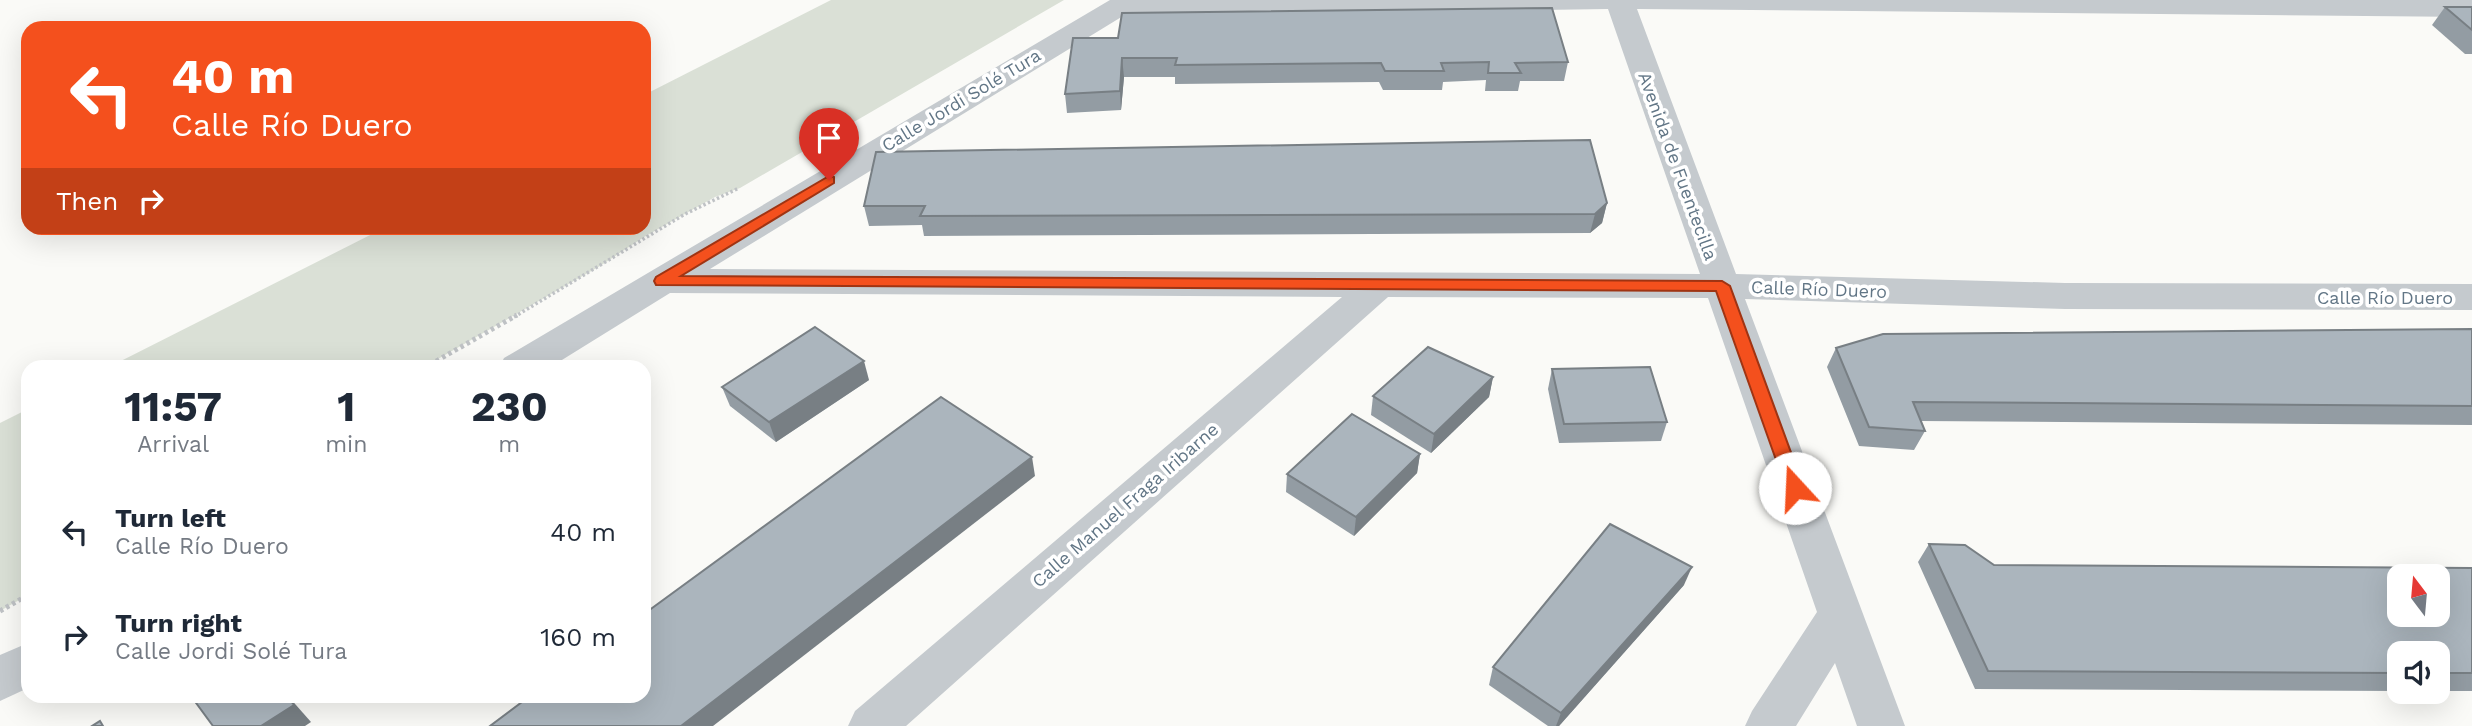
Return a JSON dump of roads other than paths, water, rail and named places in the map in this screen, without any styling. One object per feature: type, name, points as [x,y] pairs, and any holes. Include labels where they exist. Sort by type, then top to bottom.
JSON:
[{"type":"street","name":"Calle Jordi Solé Tura","points":[[531,360],[1117,6],[1619,0]]},
{"type":"street","points":[[1619,0],[2472,8]]},
{"type":"street","name":"Avenida de Fuentecilla","points":[[1619,0],[1881,726]]},
{"type":"street","name":"Calle Río Duero","points":[[661,281],[1722,286],[2065,296],[2472,297]]},
{"type":"street","name":"Calle Manuel Fraga Iribarne","points":[[872,726],[1379,285]]},
{"type":"street","points":[[1769,726],[1841,614]]},
{"type":"street","points":[[0,680],[21,667]]}]
